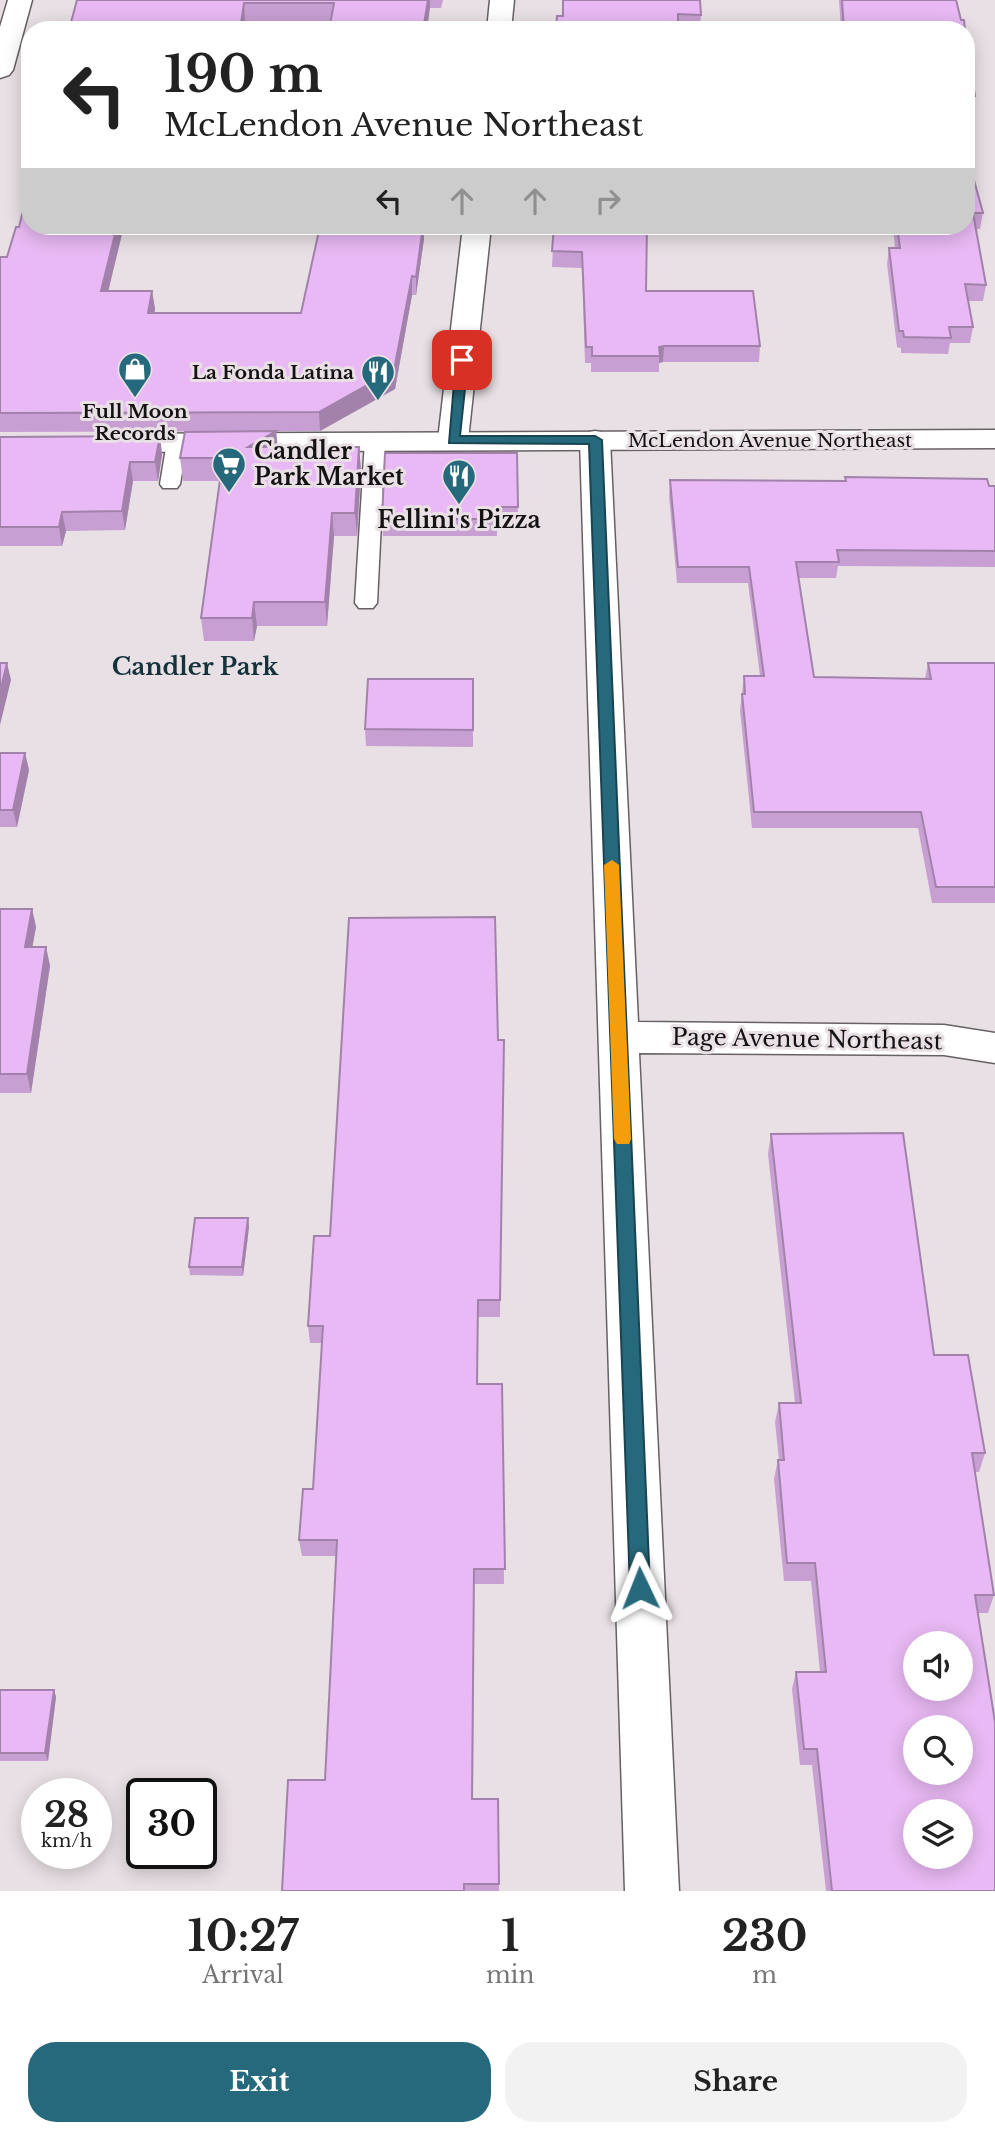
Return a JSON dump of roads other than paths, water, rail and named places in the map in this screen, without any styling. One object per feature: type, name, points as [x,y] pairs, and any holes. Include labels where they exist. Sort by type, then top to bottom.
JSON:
[{"type":"street","points":[[0,70],[20,0]]},
{"type":"street","points":[[500,21],[502,0]]},
{"type":"street","points":[[453,440],[476,235]]},
{"type":"street","name":"McLendon Avenue Northeast","points":[[82,443],[995,439]]},
{"type":"street","points":[[595,440],[652,1891]]},
{"type":"street","name":"Page Avenue Northeast","points":[[619,1037],[944,1040],[995,1048]]},
{"type":"lane","points":[[366,603],[375,441]]},
{"type":"lane","points":[[170,484],[177,442]]},
{"type":"place","name":"Full Moon Records","points":[[135,399]]},
{"type":"place","name":"La Fonda Latina","points":[[378,402]]},
{"type":"place","name":"Candler Park Market","points":[[229,494]]},
{"type":"place","name":"Fellini's Pizza","points":[[459,506]]},
{"type":"district","name":"Candler Park","points":[[195,667]]}]
